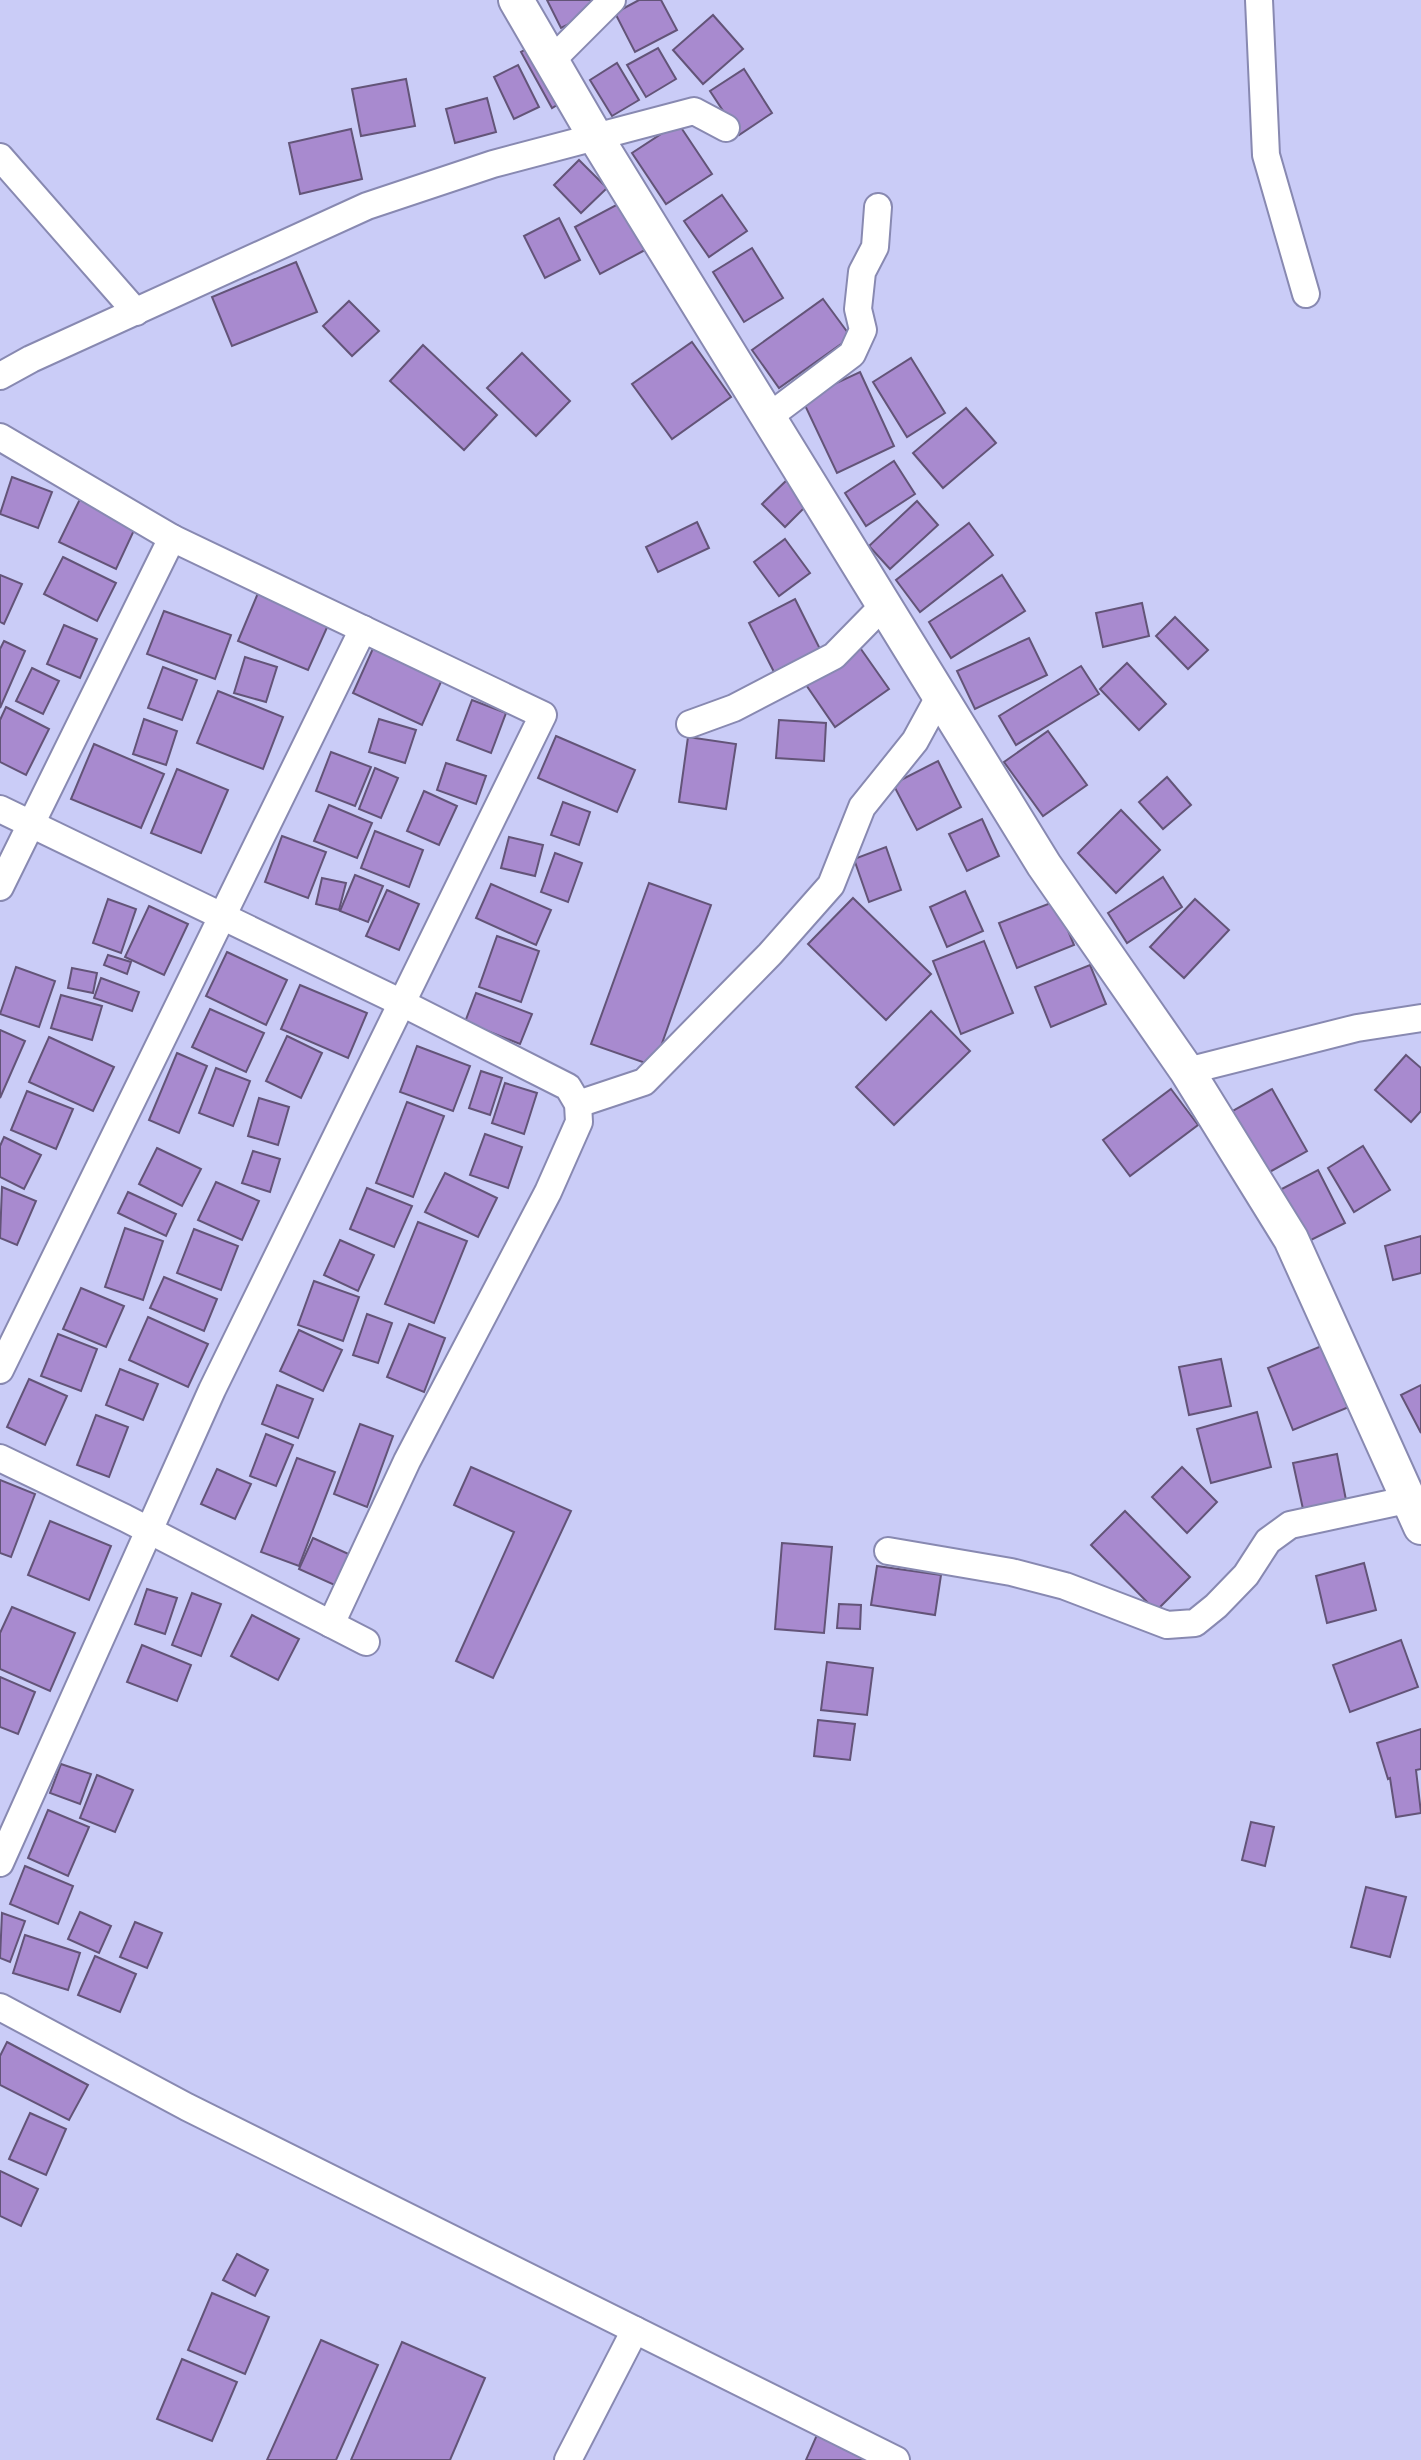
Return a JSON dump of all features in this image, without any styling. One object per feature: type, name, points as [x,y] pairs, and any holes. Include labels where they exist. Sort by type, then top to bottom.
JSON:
[{"type":"street","points":[[516,0],[767,418],[1044,865],[1187,1071],[1291,1239],[1416,1513],[1290,1525],[1268,1541],[1246,1575],[1195,1623],[1167,1625],[1065,1586],[1011,1572],[888,1551]]},
{"type":"street","points":[[551,61],[612,0]]},
{"type":"street","points":[[1259,0],[1266,155],[1306,294]]},
{"type":"street","points":[[0,376],[367,206],[493,164],[694,111],[726,128]]},
{"type":"street","points":[[0,157],[136,312]]},
{"type":"street","points":[[767,418],[852,354],[863,330],[858,309],[862,272],[875,247],[878,207]]},
{"type":"street","points":[[0,437],[172,538],[543,715],[212,1390],[0,1863]]},
{"type":"street","points":[[0,887],[172,538]]},
{"type":"street","points":[[690,724],[734,708],[834,656],[883,606]]},
{"type":"street","points":[[0,1370],[363,629]]},
{"type":"street","points":[[578,1104],[644,1082],[780,943],[831,885],[862,807],[915,741],[939,697]]},
{"type":"street","points":[[0,809],[402,1003],[568,1087],[578,1104],[579,1122],[548,1192],[407,1461],[331,1624]]},
{"type":"street","points":[[1187,1071],[1357,1028],[1421,1018]]},
{"type":"street","points":[[0,1458],[366,1642]]},
{"type":"street","points":[[0,2007],[187,2107],[896,2460]]},
{"type":"street","points":[[568,2460],[635,2330]]},
{"type":"building","points":[[547,0],[596,0],[600,9],[561,28]]},
{"type":"building","points":[[639,0],[661,0],[677,30],[635,52],[615,13]]},
{"type":"building","points":[[713,15],[743,49],[703,84],[673,50]]},
{"type":"building","points":[[530,47],[562,102],[552,108],[521,52]]},
{"type":"building","points":[[658,48],[676,79],[646,97],[627,65]]},
{"type":"building","points":[[617,63],[639,100],[612,116],[590,80]]},
{"type":"building","points":[[518,65],[539,107],[514,119],[494,77]]},
{"type":"building","points":[[744,69],[772,113],[739,135],[710,91]]},
{"type":"building","points":[[406,79],[415,126],[361,136],[352,89]]},
{"type":"building","points":[[487,98],[496,132],[455,143],[446,109]]},
{"type":"building","points":[[678,123],[712,174],[666,204],[632,153]]},
{"type":"building","points":[[351,129],[362,179],[300,194],[289,143]]},
{"type":"building","points":[[579,160],[607,188],[581,213],[554,185]]},
{"type":"building","points":[[722,195],[747,231],[709,257],[684,221]]},
{"type":"building","points":[[620,203],[645,250],[600,274],[575,227]]},
{"type":"building","points":[[559,218],[580,260],[545,278],[524,236]]},
{"type":"building","points":[[752,248],[783,298],[744,322],[713,272]]},
{"type":"building","points":[[296,262],[317,312],[232,346],[212,297]]},
{"type":"building","points":[[823,299],[851,337],[779,388],[752,350]]},
{"type":"building","points":[[349,301],[379,331],[352,356],[323,326]]},
{"type":"building","points":[[692,342],[731,397],[672,439],[632,384]]},
{"type":"building","points":[[423,345],[497,415],[464,450],[390,381]]},
{"type":"building","points":[[522,353],[570,401],[536,436],[487,388]]},
{"type":"building","points":[[911,358],[945,413],[907,437],[873,382]]},
{"type":"building","points":[[860,372],[894,446],[837,473],[802,399]]},
{"type":"building","points":[[966,408],[996,443],[943,488],[913,453]]},
{"type":"building","points":[[894,461],[915,494],[866,526],[845,493]]},
{"type":"building","points":[[12,477],[52,492],[38,528],[0,514]]},
{"type":"building","points":[[789,478],[812,500],[785,527],[762,504]]},
{"type":"building","points":[[80,499],[136,526],[116,569],[59,542]]},
{"type":"building","points":[[917,501],[938,525],[890,569],[869,546]]},
{"type":"building","points":[[697,522],[709,548],[658,572],[646,547]]},
{"type":"building","points":[[969,523],[993,555],[920,612],[896,580]]},
{"type":"building","points":[[785,539],[810,573],[779,596],[754,562]]},
{"type":"building","points":[[63,557],[116,583],[97,621],[44,594]]},
{"type":"building","points":[[0,575],[22,584],[4,624],[0,622]]},
{"type":"building","points":[[1002,575],[1025,611],[951,658],[929,622]]},
{"type":"building","points":[[258,593],[329,623],[308,670],[238,641]]},
{"type":"building","points":[[795,599],[821,651],[775,674],[749,623]]},
{"type":"building","points":[[1142,603],[1149,636],[1103,647],[1096,613]]},
{"type":"building","points":[[164,611],[231,635],[215,679],[147,654]]},
{"type":"building","points":[[1175,617],[1208,650],[1188,669],[1156,636]]},
{"type":"building","points":[[64,625],[97,639],[80,678],[47,664]]},
{"type":"building","points":[[1029,638],[1047,675],[975,709],[957,671]]},
{"type":"building","points":[[4,641],[25,651],[0,708],[0,649]]},
{"type":"building","points":[[856,642],[889,689],[835,727],[802,679]]},
{"type":"building","points":[[375,644],[444,675],[422,725],[353,693]]},
{"type":"building","points":[[245,657],[277,667],[266,702],[234,693]]},
{"type":"building","points":[[1127,663],[1166,704],[1139,730],[1100,689]]},
{"type":"building","points":[[1081,666],[1099,694],[1016,745],[999,716]]},
{"type":"building","points":[[163,667],[197,680],[182,720],[148,708]]},
{"type":"building","points":[[32,668],[59,681],[43,714],[16,701]]},
{"type":"building","points":[[218,691],[283,717],[263,769],[197,743]]},
{"type":"building","points":[[472,700],[506,713],[491,753],[457,740]]},
{"type":"building","points":[[6,707],[49,729],[26,775],[0,762],[0,720]]},
{"type":"building","points":[[144,719],[177,731],[166,765],[133,754]]},
{"type":"building","points":[[379,719],[416,730],[405,763],[369,752]]},
{"type":"building","points":[[779,720],[826,723],[824,761],[776,758]]},
{"type":"building","points":[[1048,731],[1087,785],[1043,816],[1004,762]]},
{"type":"building","points":[[556,736],[635,770],[617,812],[538,778]]},
{"type":"building","points":[[688,737],[736,744],[726,809],[679,802]]},
{"type":"building","points":[[94,744],[164,774],[141,828],[71,799]]},
{"type":"building","points":[[331,752],[371,767],[355,806],[316,791]]},
{"type":"building","points":[[938,761],[961,807],[917,830],[893,784]]},
{"type":"building","points":[[446,763],[486,776],[476,804],[437,790]]},
{"type":"building","points":[[375,768],[398,778],[381,818],[359,809]]},
{"type":"building","points":[[177,769],[228,790],[201,853],[151,833]]},
{"type":"building","points":[[1167,777],[1191,805],[1163,829],[1139,802]]},
{"type":"building","points":[[424,791],[457,806],[439,845],[407,831]]},
{"type":"building","points":[[563,802],[590,812],[579,845],[551,835]]},
{"type":"building","points":[[329,805],[372,823],[357,858],[314,841]]},
{"type":"building","points":[[1121,810],[1160,850],[1116,893],[1078,853]]},
{"type":"building","points":[[982,819],[999,856],[967,871],[949,834]]},
{"type":"building","points":[[375,831],[423,850],[409,887],[361,868]]},
{"type":"building","points":[[282,836],[326,852],[308,898],[265,882]]},
{"type":"building","points":[[509,837],[543,845],[535,876],[501,868]]},
{"type":"building","points":[[886,847],[901,890],[869,902],[854,859]]},
{"type":"building","points":[[555,853],[582,863],[568,902],[541,892]]},
{"type":"building","points":[[355,875],[383,886],[368,922],[340,911]]},
{"type":"building","points":[[1163,877],[1182,907],[1127,943],[1108,913]]},
{"type":"building","points":[[322,878],[346,883],[339,910],[316,904]]},
{"type":"building","points":[[649,883],[711,905],[654,1066],[591,1044]]},
{"type":"building","points":[[491,884],[551,910],[536,945],[476,918]]},
{"type":"building","points":[[387,890],[419,904],[399,950],[366,936]]},
{"type":"building","points":[[965,891],[983,931],[947,947],[930,907]]},
{"type":"building","points":[[853,898],[931,974],[886,1020],[808,944]]},
{"type":"building","points":[[108,899],[136,909],[121,953],[93,943]]},
{"type":"building","points":[[1195,899],[1229,930],[1184,978],[1150,947]]},
{"type":"building","points":[[1056,901],[1074,945],[1017,968],[999,923]]},
{"type":"building","points":[[149,906],[188,924],[164,975],[125,957]]},
{"type":"building","points":[[497,936],[539,951],[521,1002],[479,987]]},
{"type":"building","points":[[984,941],[1013,1013],[961,1034],[933,961]]},
{"type":"building","points":[[227,952],[287,980],[266,1025],[206,996]]},
{"type":"building","points":[[108,955],[131,962],[127,974],[104,965]]},
{"type":"building","points":[[1090,965],[1106,1004],[1051,1027],[1035,987]]},
{"type":"building","points":[[16,967],[55,981],[39,1027],[0,1014]]},
{"type":"building","points":[[72,968],[97,973],[93,993],[68,988]]},
{"type":"building","points":[[101,978],[139,992],[132,1011],[94,998]]},
{"type":"building","points":[[300,985],[367,1013],[348,1058],[281,1029]]},
{"type":"building","points":[[476,993],[532,1014],[520,1044],[465,1022]]},
{"type":"building","points":[[61,995],[102,1006],[92,1040],[51,1028]]},
{"type":"building","points":[[210,1009],[264,1033],[246,1072],[192,1047]]},
{"type":"building","points":[[931,1011],[970,1051],[894,1125],[856,1087]]},
{"type":"building","points":[[0,1030],[25,1041],[0,1098]]},
{"type":"building","points":[[287,1036],[322,1053],[301,1098],[266,1081]]},
{"type":"building","points":[[49,1037],[114,1067],[93,1111],[29,1082]]},
{"type":"building","points":[[417,1046],[470,1066],[453,1111],[400,1092]]},
{"type":"building","points":[[177,1053],[207,1066],[179,1133],[149,1120]]},
{"type":"building","points":[[1406,1055],[1421,1068],[1421,1111],[1411,1122],[1375,1090]]},
{"type":"building","points":[[216,1068],[250,1081],[233,1126],[199,1113]]},
{"type":"building","points":[[481,1071],[502,1078],[490,1115],[469,1108]]},
{"type":"building","points":[[505,1083],[537,1093],[524,1134],[492,1123]]},
{"type":"building","points":[[1171,1089],[1198,1125],[1130,1176],[1103,1140]]},
{"type":"building","points":[[1272,1089],[1307,1151],[1266,1174],[1231,1112]]},
{"type":"building","points":[[27,1091],[73,1109],[56,1149],[11,1130]]},
{"type":"building","points":[[259,1098],[289,1107],[278,1145],[248,1136]]},
{"type":"building","points":[[407,1102],[444,1116],[413,1197],[376,1183]]},
{"type":"building","points":[[485,1134],[522,1147],[508,1188],[470,1175]]},
{"type":"building","points":[[4,1137],[41,1155],[24,1189],[0,1177],[0,1146]]},
{"type":"building","points":[[1363,1146],[1390,1190],[1354,1212],[1328,1168]]},
{"type":"building","points":[[157,1148],[201,1169],[182,1206],[139,1184]]},
{"type":"building","points":[[253,1151],[280,1159],[270,1192],[242,1183]]},
{"type":"building","points":[[1318,1170],[1345,1223],[1303,1244],[1276,1192]]},
{"type":"building","points":[[445,1173],[497,1198],[478,1237],[425,1212]]},
{"type":"building","points":[[216,1182],[259,1201],[242,1240],[198,1220]]},
{"type":"building","points":[[2,1187],[36,1201],[17,1245],[0,1238]]},
{"type":"building","points":[[367,1188],[412,1206],[394,1247],[350,1229]]},
{"type":"building","points":[[128,1192],[176,1214],[166,1236],[118,1213]]},
{"type":"building","points":[[418,1222],[467,1241],[434,1323],[385,1304]]},
{"type":"building","points":[[125,1228],[163,1241],[143,1300],[105,1287]]},
{"type":"building","points":[[194,1229],[238,1246],[221,1290],[177,1273]]},
{"type":"building","points":[[1421,1236],[1421,1273],[1393,1280],[1385,1246]]},
{"type":"building","points":[[340,1240],[374,1255],[358,1291],[324,1275]]},
{"type":"building","points":[[164,1277],[217,1299],[204,1331],[150,1308]]},
{"type":"building","points":[[314,1281],[359,1297],[343,1341],[298,1325]]},
{"type":"building","points":[[81,1288],[124,1306],[106,1347],[63,1329]]},
{"type":"building","points":[[367,1314],[392,1323],[378,1363],[353,1355]]},
{"type":"building","points":[[148,1317],[208,1344],[188,1387],[129,1360]]},
{"type":"building","points":[[409,1324],[445,1338],[424,1392],[387,1377]]},
{"type":"building","points":[[299,1330],[342,1350],[323,1391],[280,1371]]},
{"type":"building","points":[[58,1334],[97,1349],[81,1391],[41,1376]]},
{"type":"building","points":[[1324,1345],[1349,1407],[1293,1430],[1268,1368]]},
{"type":"building","points":[[1221,1359],[1231,1406],[1189,1415],[1179,1367]]},
{"type":"building","points":[[120,1369],[158,1384],[143,1420],[106,1405]]},
{"type":"building","points":[[29,1379],[67,1396],[45,1445],[7,1427]]},
{"type":"building","points":[[277,1385],[313,1399],[298,1438],[262,1424]]},
{"type":"building","points":[[1421,1385],[1421,1433],[1401,1395]]},
{"type":"building","points":[[1257,1412],[1271,1467],[1211,1483],[1197,1429]]},
{"type":"building","points":[[96,1415],[128,1427],[109,1477],[77,1465]]},
{"type":"building","points":[[360,1424],[393,1436],[367,1507],[334,1494]]},
{"type":"building","points":[[266,1434],[293,1445],[276,1486],[250,1476]]},
{"type":"building","points":[[1337,1454],[1346,1500],[1303,1509],[1293,1463]]},
{"type":"building","points":[[297,1458],[335,1472],[299,1566],[261,1552]]},
{"type":"building","points":[[471,1467],[571,1511],[493,1678],[456,1661],[514,1532],[454,1505]]},
{"type":"building","points":[[1182,1467],[1217,1502],[1187,1533],[1152,1497]]},
{"type":"building","points":[[217,1469],[251,1484],[235,1519],[201,1504]]},
{"type":"building","points":[[0,1480],[35,1494],[11,1557],[0,1553]]},
{"type":"building","points":[[1125,1511],[1190,1577],[1156,1611],[1091,1545]]},
{"type":"building","points":[[50,1521],[111,1546],[89,1600],[28,1575]]},
{"type":"building","points":[[313,1538],[353,1556],[339,1587],[299,1569]]},
{"type":"building","points":[[782,1543],[832,1547],[824,1633],[775,1629]]},
{"type":"building","points":[[1364,1563],[1376,1610],[1327,1623],[1316,1576]]},
{"type":"building","points":[[877,1566],[941,1575],[935,1615],[871,1605]]},
{"type":"building","points":[[147,1589],[177,1598],[165,1634],[135,1624]]},
{"type":"building","points":[[192,1593],[221,1604],[201,1656],[172,1645]]},
{"type":"building","points":[[839,1604],[861,1605],[860,1629],[837,1628]]},
{"type":"building","points":[[12,1607],[75,1633],[50,1691],[0,1669],[0,1633]]},
{"type":"building","points":[[252,1615],[299,1639],[278,1680],[231,1656]]},
{"type":"building","points":[[1401,1640],[1418,1687],[1350,1712],[1333,1665]]},
{"type":"building","points":[[142,1645],[191,1665],[177,1701],[127,1682]]},
{"type":"building","points":[[827,1662],[873,1668],[867,1715],[821,1710]]},
{"type":"building","points":[[0,1677],[35,1692],[18,1734],[0,1727]]},
{"type":"building","points":[[818,1720],[855,1724],[850,1760],[814,1756]]},
{"type":"building","points":[[1421,1729],[1421,1769],[1416,1770],[1421,1813],[1396,1817],[1390,1778],[1377,1743]]},
{"type":"building","points":[[61,1764],[91,1774],[80,1804],[50,1793]]},
{"type":"building","points":[[97,1775],[133,1790],[115,1832],[80,1818]]},
{"type":"building","points":[[48,1810],[89,1827],[68,1876],[28,1858]]},
{"type":"building","points":[[1251,1822],[1274,1827],[1265,1866],[1242,1860]]},
{"type":"building","points":[[25,1866],[73,1886],[58,1924],[10,1904]]},
{"type":"building","points":[[1366,1887],[1406,1897],[1390,1957],[1351,1947]]},
{"type":"building","points":[[80,1912],[111,1926],[99,1953],[68,1939]]},
{"type":"building","points":[[2,1913],[25,1921],[10,1962],[0,1958]]},
{"type":"building","points":[[135,1922],[162,1933],[147,1968],[120,1957]]},
{"type":"building","points":[[25,1935],[80,1953],[68,1990],[13,1973]]},
{"type":"building","points":[[95,1956],[136,1974],[120,2012],[78,1995]]},
{"type":"building","points":[[7,2042],[88,2085],[69,2120],[0,2085],[0,2056]]},
{"type":"building","points":[[30,2113],[66,2129],[46,2175],[9,2159]]},
{"type":"building","points":[[0,2171],[38,2189],[21,2226],[0,2216]]},
{"type":"building","points":[[237,2254],[268,2270],[255,2296],[223,2280]]},
{"type":"building","points":[[212,2293],[269,2317],[245,2374],[188,2350]]},
{"type":"building","points":[[321,2340],[378,2365],[336,2460],[267,2460]]},
{"type":"building","points":[[402,2342],[485,2378],[450,2460],[351,2460]]},
{"type":"building","points":[[182,2359],[237,2382],[212,2441],[157,2419]]},
{"type":"building","points":[[820,2428],[890,2460],[806,2460]]}]
